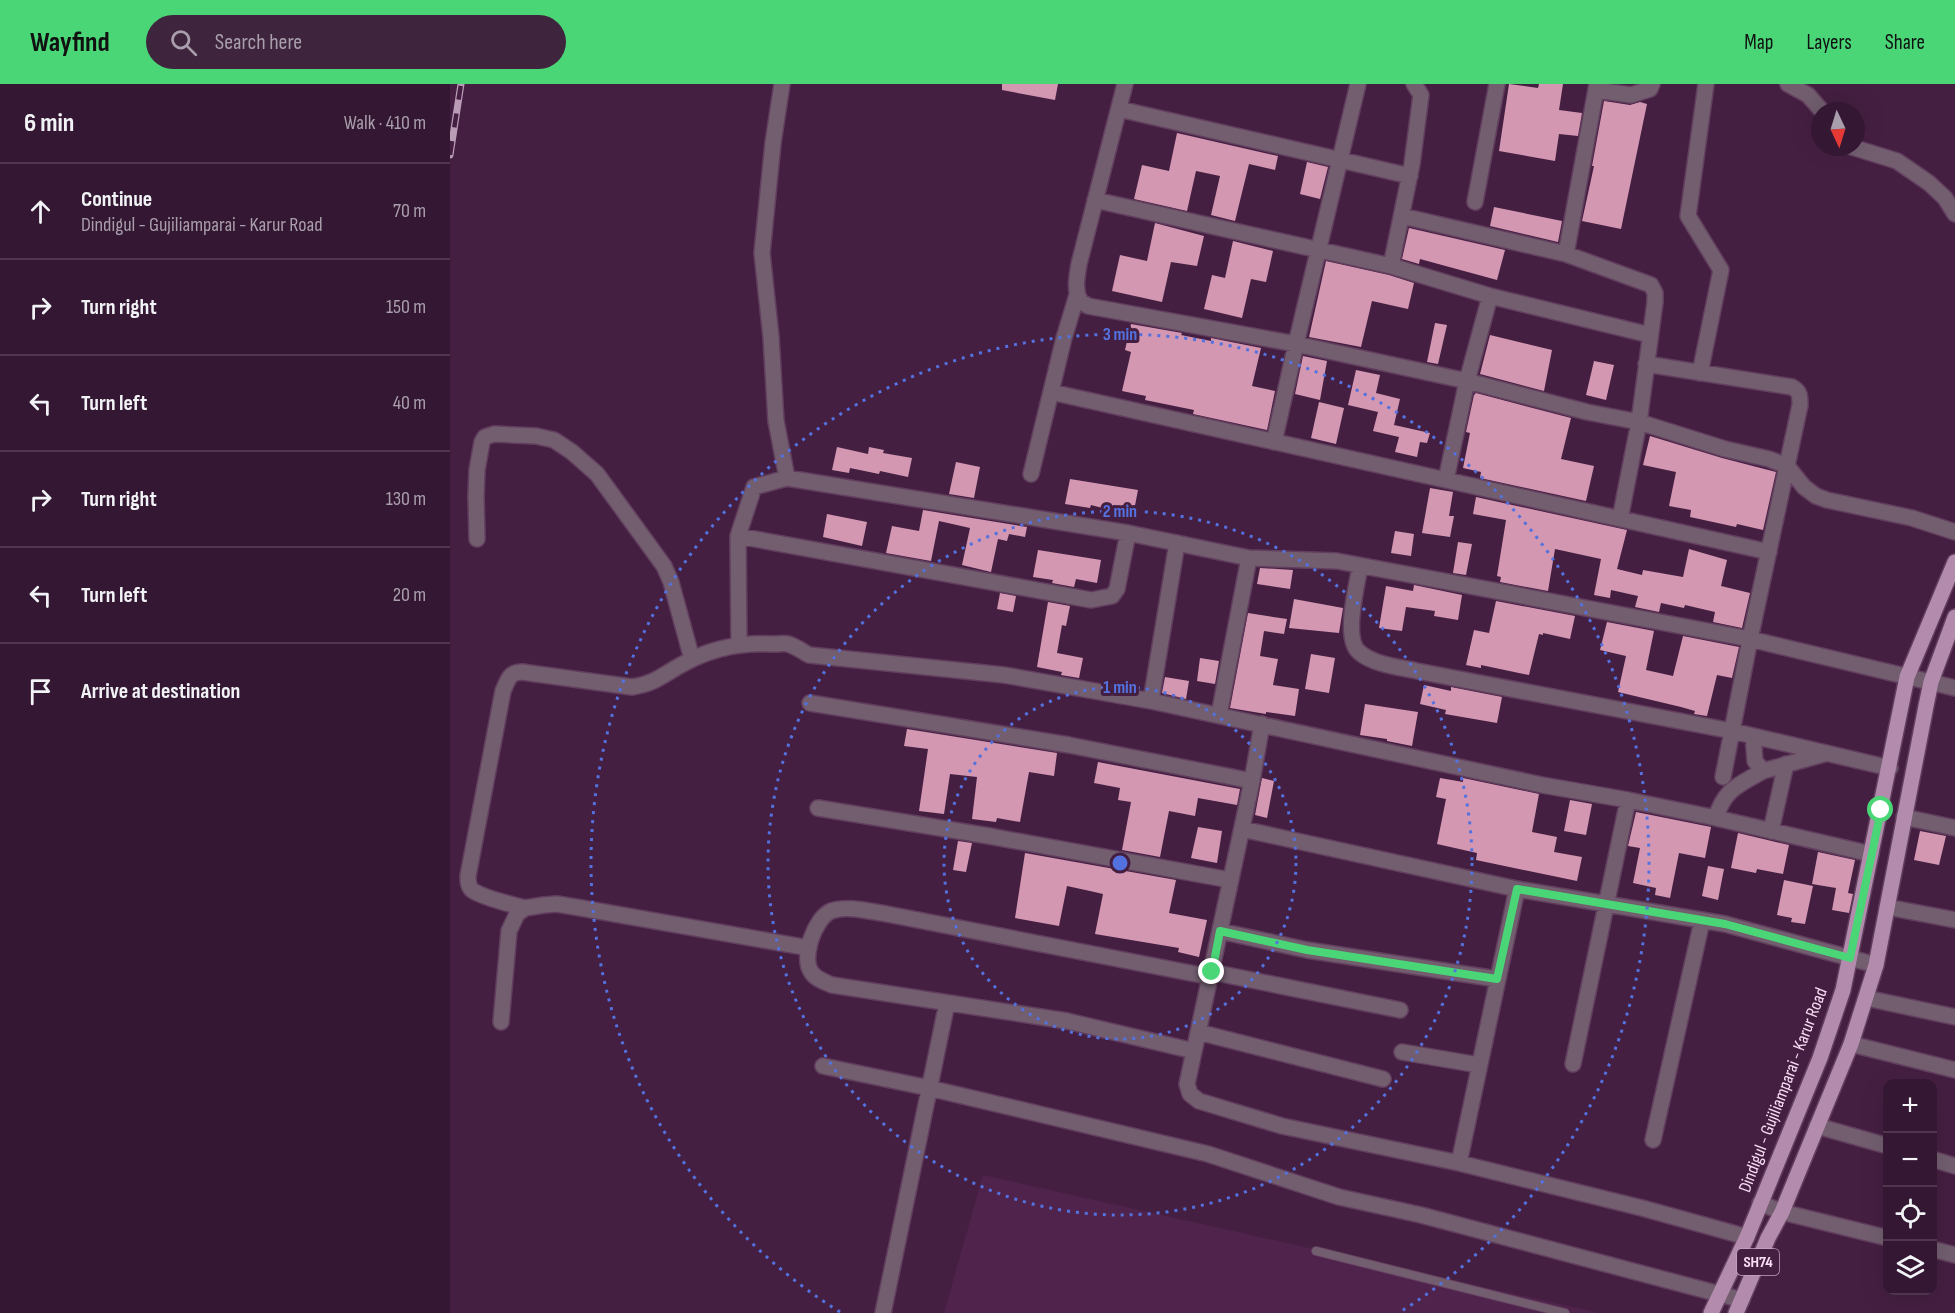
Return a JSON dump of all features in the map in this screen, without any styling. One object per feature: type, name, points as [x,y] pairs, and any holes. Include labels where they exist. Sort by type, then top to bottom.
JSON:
[{"type":"main road","name":"Dindigul - Gujiliamparai - Karur Road","points":[[1711,1313],[1747,1237],[1820,1058],[1844,990],[1907,677],[1955,562]]},
{"type":"main road","name":"SH74","points":[[1739,1307],[1768,1238],[1782,1212],[1851,1044],[1866,998],[1876,965],[1931,682],[1955,617]]},
{"type":"street","points":[[782,84],[773,143],[762,253],[771,337],[776,422],[787,478]]},
{"type":"street","points":[[1031,474],[1069,318],[1077,295],[1079,264],[1125,84]]},
{"type":"street","points":[[1274,442],[1358,84]]},
{"type":"street","points":[[1391,266],[1410,176],[1420,95],[1414,84]]},
{"type":"street","points":[[1475,202],[1497,84]]},
{"type":"street","points":[[1566,254],[1597,87],[1631,95],[1650,89],[1652,84]]},
{"type":"street","points":[[1700,373],[1721,270],[1688,216],[1706,84]]},
{"type":"street","points":[[1788,84],[1808,95],[1814,102]]},
{"type":"street","points":[[1119,109],[1410,176]]},
{"type":"street","points":[[1865,151],[1897,161],[1929,183],[1945,198],[1955,214]]},
{"type":"street","points":[[1095,200],[1391,266],[1490,296],[1650,335]]},
{"type":"street","points":[[1402,216],[1566,254],[1651,285],[1655,293],[1655,302],[1639,422],[1620,519]]},
{"type":"street","points":[[1077,295],[1080,302],[1088,306],[1296,344],[1467,381],[1587,412],[1639,422],[1787,466],[1804,487],[1816,496],[1827,500],[1912,518],[1955,532]]},
{"type":"street","points":[[1446,480],[1467,381],[1490,296]]},
{"type":"street","points":[[1646,364],[1796,389],[1800,395],[1800,405],[1723,777]]},
{"type":"street","points":[[1052,392],[1769,552]]},
{"type":"street","points":[[477,539],[477,470],[485,437],[494,434],[525,435],[554,440],[597,474],[664,566],[671,582],[692,659]]},
{"type":"street","points":[[739,645],[738,536],[754,487],[787,478],[1128,533],[1249,558],[1336,561],[1750,639],[1955,688]]},
{"type":"street","points":[[738,536],[1091,600],[1112,596],[1117,589],[1128,533]]},
{"type":"street","points":[[1151,701],[1177,543]]},
{"type":"street","points":[[1219,715],[1249,558]]},
{"type":"street","points":[[1360,566],[1351,627],[1354,645],[1359,652],[1374,661],[1753,736],[1890,768]]},
{"type":"street","points":[[809,948],[573,907],[551,905],[525,908],[478,894],[471,889],[468,876],[503,691],[509,676],[522,672],[632,687],[649,684],[692,659],[713,650],[739,645],[788,644],[809,655],[1004,675],[1151,701],[1542,784],[1716,818],[1871,854]]},
{"type":"street","points":[[810,703],[1069,745],[1252,781]]},
{"type":"street","points":[[1262,724],[1212,974],[1187,1084],[1190,1094],[1199,1101],[1282,1126],[1459,1163],[1747,1237]]},
{"type":"street","points":[[1753,736],[1755,761],[1763,771]]},
{"type":"street","points":[[1716,818],[1720,804],[1731,791],[1763,771],[1827,753]]},
{"type":"street","points":[[1771,831],[1786,764]]},
{"type":"street","points":[[1573,1064],[1628,800]]},
{"type":"street","points":[[818,808],[989,836],[1230,880]]},
{"type":"street","points":[[1904,817],[1955,828]]},
{"type":"street","points":[[1242,829],[1517,889],[1725,924],[1876,965]]},
{"type":"street","points":[[1459,1163],[1517,889]]},
{"type":"street","points":[[1887,907],[1955,920]]},
{"type":"street","points":[[501,1022],[509,931],[518,914],[525,908]]},
{"type":"street","points":[[1194,1051],[1067,1022],[826,983],[812,973],[808,965],[809,948],[821,917],[833,910],[848,909],[888,914],[1400,1010]]},
{"type":"street","points":[[1653,1140],[1702,921]]},
{"type":"street","points":[[1220,931],[1307,950],[1497,979]]},
{"type":"street","points":[[1866,998],[1955,1017]]},
{"type":"street","points":[[883,1313],[947,1003]]},
{"type":"street","points":[[1198,1032],[1383,1078]]},
{"type":"street","points":[[1851,1044],[1955,1070]]},
{"type":"street","points":[[1402,1052],[1479,1065]]},
{"type":"street","points":[[823,1066],[929,1088],[1208,1154],[1339,1197],[1422,1215],[1720,1295],[1739,1307]]},
{"type":"street","points":[[1817,1126],[1883,1145]]},
{"type":"street","points":[[1937,1161],[1955,1166]]},
{"type":"street","points":[[1760,1203],[1782,1212],[1883,1237]]},
{"type":"street","points":[[1937,1251],[1955,1255]]},
{"type":"lane","points":[[1316,1251],[1564,1313]]},
{"type":"shaded area","points":[[983,1175],[1600,1313],[944,1313]]},
{"type":"building","points":[[1002,84],[1058,84],[1055,100],[1002,90]]},
{"type":"building","points":[[1509,84],[1538,88],[1539,84],[1563,84],[1559,110],[1582,113],[1578,136],[1559,134],[1555,161],[1499,151]]},
{"type":"building","points":[[1604,101],[1630,105],[1640,102],[1647,104],[1621,229],[1582,221],[1594,166],[1592,166]]},
{"type":"building","points":[[1177,133],[1278,156],[1275,170],[1249,164],[1235,221],[1211,215],[1220,176],[1196,171],[1187,211],[1134,199],[1142,165],[1169,171]]},
{"type":"building","points":[[1307,162],[1328,167],[1320,199],[1300,194]]},
{"type":"building","points":[[1494,207],[1562,221],[1558,242],[1490,226]]},
{"type":"building","points":[[1155,223],[1204,236],[1197,266],[1171,262],[1162,302],[1112,291],[1120,255],[1147,261]]},
{"type":"building","points":[[1409,228],[1505,250],[1497,280],[1420,259],[1419,264],[1402,259]]},
{"type":"building","points":[[1233,241],[1273,251],[1266,282],[1251,279],[1242,318],[1204,309],[1212,275],[1225,278]]},
{"type":"building","points":[[1326,261],[1414,283],[1408,309],[1372,301],[1361,347],[1309,337]]},
{"type":"building","points":[[1435,323],[1447,325],[1438,364],[1427,362]]},
{"type":"building","points":[[1131,324],[1211,341],[1211,338],[1261,348],[1252,386],[1275,391],[1267,430],[1193,414],[1194,410],[1145,400],[1146,396],[1122,391],[1131,352],[1125,350]]},
{"type":"building","points":[[1490,335],[1552,350],[1544,391],[1480,374]]},
{"type":"building","points":[[1303,356],[1327,361],[1320,400],[1295,394]]},
{"type":"building","points":[[1594,361],[1614,365],[1606,400],[1586,395]]},
{"type":"building","points":[[1356,370],[1380,375],[1376,393],[1400,399],[1394,425],[1430,433],[1427,443],[1420,442],[1417,457],[1395,452],[1399,437],[1373,431],[1378,412],[1348,405]]},
{"type":"building","points":[[1476,393],[1571,418],[1561,459],[1594,466],[1586,501],[1480,478],[1481,472],[1463,468],[1470,433],[1466,432]]},
{"type":"building","points":[[1319,402],[1344,408],[1336,444],[1311,438]]},
{"type":"building","points":[[1650,436],[1776,472],[1763,530],[1690,517],[1691,510],[1669,506],[1676,472],[1643,465]]},
{"type":"building","points":[[837,447],[868,454],[869,447],[884,450],[883,453],[912,458],[908,477],[850,468],[849,473],[832,470]]},
{"type":"building","points":[[956,462],[980,467],[974,498],[949,494]]},
{"type":"building","points":[[1070,479],[1138,490],[1133,516],[1091,505],[1090,508],[1065,504]]},
{"type":"building","points":[[1430,488],[1453,492],[1449,516],[1454,516],[1450,537],[1422,533]]},
{"type":"building","points":[[1476,497],[1627,530],[1617,569],[1642,575],[1643,570],[1683,577],[1689,549],[1727,560],[1721,586],[1750,593],[1742,628],[1713,622],[1715,612],[1685,605],[1684,608],[1661,603],[1659,612],[1635,607],[1638,596],[1611,590],[1610,598],[1594,595],[1601,559],[1555,549],[1548,591],[1500,582],[1501,577],[1497,576],[1506,520],[1473,514]]},
{"type":"building","points":[[923,510],[1027,527],[1025,537],[1009,534],[1007,541],[998,539],[991,572],[962,565],[970,528],[939,521],[931,561],[886,553],[892,526],[919,531]]},
{"type":"building","points":[[827,514],[867,522],[862,546],[823,537]]},
{"type":"building","points":[[1395,531],[1414,534],[1411,556],[1391,553]]},
{"type":"building","points":[[1458,542],[1472,544],[1466,575],[1453,573]]},
{"type":"building","points":[[1038,550],[1101,560],[1097,583],[1076,579],[1074,587],[1052,583],[1053,580],[1033,577]]},
{"type":"building","points":[[1260,568],[1293,570],[1290,589],[1257,584]]},
{"type":"building","points":[[1414,585],[1462,595],[1458,620],[1434,616],[1435,611],[1406,607],[1402,631],[1379,628],[1386,586],[1413,591]]},
{"type":"building","points":[[1000,593],[1016,596],[1013,612],[997,609]]},
{"type":"building","points":[[1294,599],[1343,608],[1339,633],[1289,628]]},
{"type":"building","points":[[1496,601],[1575,616],[1570,639],[1539,634],[1529,675],[1481,665],[1481,668],[1466,665],[1474,630],[1489,633]]},
{"type":"building","points":[[1048,602],[1070,606],[1066,626],[1062,625],[1057,653],[1083,658],[1079,678],[1037,667]]},
{"type":"building","points":[[1248,613],[1287,619],[1284,634],[1264,631],[1260,656],[1278,659],[1273,685],[1299,689],[1295,716],[1230,708]]},
{"type":"building","points":[[1607,622],[1654,631],[1646,670],[1673,676],[1683,636],[1739,647],[1732,678],[1717,675],[1707,716],[1694,714],[1695,711],[1681,707],[1618,692],[1626,656],[1600,650]]},
{"type":"building","points":[[1311,654],[1335,658],[1329,693],[1305,689]]},
{"type":"building","points":[[1200,658],[1219,661],[1215,684],[1197,681]]},
{"type":"building","points":[[1165,677],[1189,681],[1186,699],[1162,693]]},
{"type":"building","points":[[1424,685],[1451,691],[1451,687],[1502,697],[1497,723],[1445,714],[1446,710],[1420,704]]},
{"type":"building","points":[[1365,704],[1418,712],[1412,746],[1360,735]]},
{"type":"building","points":[[907,729],[1057,753],[1054,776],[1029,772],[1020,822],[997,818],[996,822],[972,819],[977,777],[950,774],[944,814],[919,811],[928,749],[904,746]]},
{"type":"building","points":[[1098,762],[1240,789],[1237,805],[1198,798],[1195,816],[1169,811],[1160,857],[1122,850],[1131,802],[1118,800],[1120,788],[1094,783]]},
{"type":"building","points":[[1262,778],[1274,781],[1267,818],[1255,815]]},
{"type":"building","points":[[1440,778],[1463,782],[1463,778],[1539,794],[1532,832],[1557,837],[1554,852],[1582,857],[1577,881],[1476,860],[1477,853],[1437,844],[1446,799],[1436,797]]},
{"type":"building","points":[[1570,800],[1592,804],[1586,835],[1564,831]]},
{"type":"building","points":[[1636,812],[1711,827],[1705,858],[1679,853],[1670,898],[1655,895],[1656,888],[1633,883],[1640,848],[1628,846]]},
{"type":"building","points":[[1198,827],[1222,831],[1217,863],[1191,858]]},
{"type":"building","points":[[1920,831],[1946,836],[1939,865],[1914,860]]},
{"type":"building","points":[[1738,833],[1789,845],[1783,874],[1757,869],[1756,873],[1731,868]]},
{"type":"building","points":[[958,841],[972,843],[966,872],[953,870]]},
{"type":"building","points":[[1818,852],[1855,860],[1848,893],[1853,894],[1849,913],[1832,910],[1836,888],[1812,884]]},
{"type":"building","points":[[1025,853],[1176,880],[1169,913],[1207,920],[1199,957],[1178,952],[1179,948],[1095,934],[1103,894],[1067,886],[1059,926],[1015,918]]},
{"type":"building","points":[[1708,866],[1724,869],[1718,900],[1702,896]]},
{"type":"building","points":[[1784,880],[1813,886],[1805,924],[1791,922],[1792,918],[1777,915]]},
{"type":"railway","points":[[450,155],[461,84]]},
{"type":"route","points":[[1212,972],[1220,931],[1307,950],[1497,979],[1517,889],[1725,924],[1850,958],[1881,810]]}]
